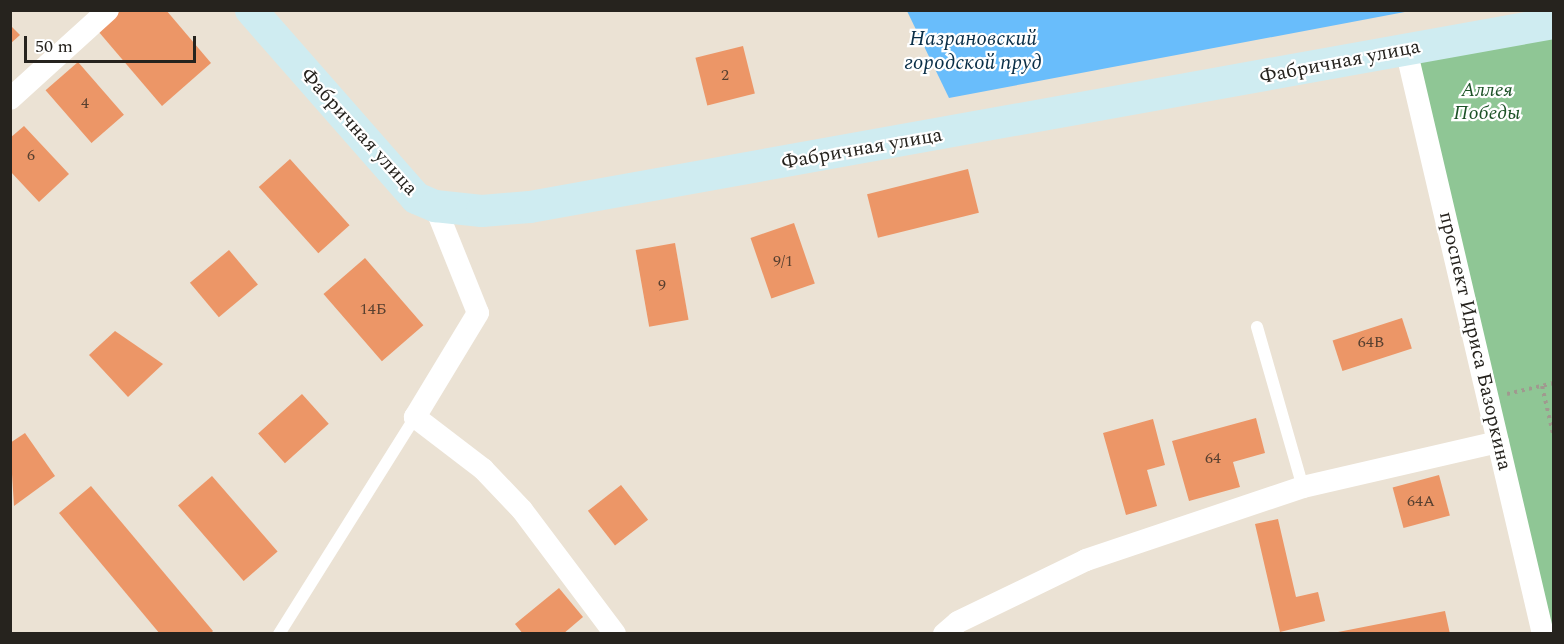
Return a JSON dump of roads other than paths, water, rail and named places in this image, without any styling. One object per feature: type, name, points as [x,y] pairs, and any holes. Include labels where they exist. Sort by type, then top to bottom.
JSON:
[{"type":"street","points":[[10,99],[108,10]]},
{"type":"street","name":"Фабричная улица","points":[[251,10],[416,198],[435,206],[482,211],[530,207],[1554,23]]},
{"type":"street","name":"проспект Идриса Базоркина","points":[[1406,50],[1490,398],[1498,442],[1543,633]]},
{"type":"street","points":[[435,206],[478,314],[415,417],[483,469],[522,510],[615,633]]},
{"type":"street","points":[[944,633],[958,622],[1086,560],[1303,487],[1498,442]]},
{"type":"lane","points":[[1257,327],[1303,487]]},
{"type":"lane","points":[[279,633],[415,417]]},
{"type":"water","name":"Назрановский городской пруд","points":[[907,11],[1410,11],[949,98]]},
{"type":"park label","name":"Аллея Победы","points":[[1487,102]]}]
